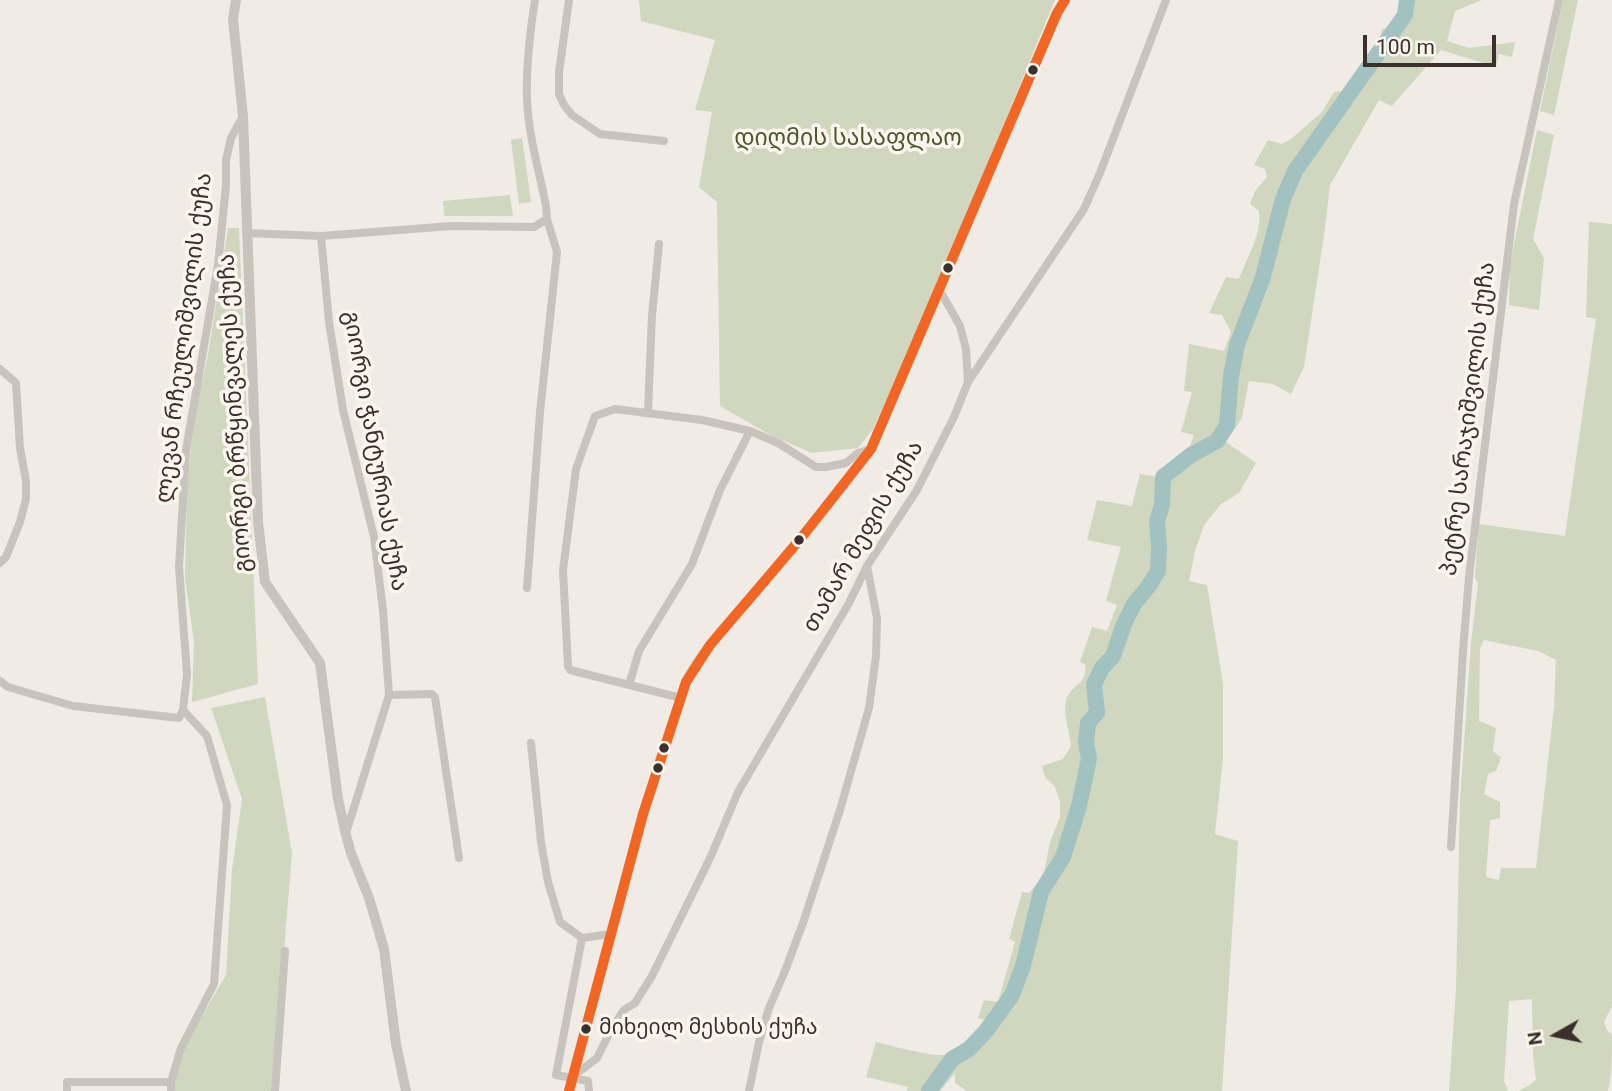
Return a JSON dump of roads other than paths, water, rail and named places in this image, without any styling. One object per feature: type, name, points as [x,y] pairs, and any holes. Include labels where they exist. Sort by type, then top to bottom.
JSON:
[{"type":"street","name":"გიორგი ბრწყინვალეს ქუჩა","points":[[236,0],[233,19],[243,116],[258,522],[265,582],[320,663],[338,799],[351,853],[369,898],[384,948],[405,1091]]},
{"type":"street","points":[[527,588],[542,386],[557,253],[547,219],[527,99],[527,62],[535,0]]},
{"type":"street","points":[[569,0],[559,72],[559,94],[564,105],[600,134],[664,141]]},
{"type":"street","points":[[569,1091],[643,814],[681,698],[694,668],[826,509],[871,449],[1065,0]]},
{"type":"street","name":"თამარ მეფის ქუჩა","points":[[572,1077],[597,1058],[624,1010],[635,1003],[652,976],[712,856],[738,792],[849,603],[867,566],[917,490],[954,417],[968,382],[1084,209],[1166,0]]},
{"type":"street","name":"პეტრე სარაჯიშვილის ქუჩა","points":[[1451,846],[1469,577],[1513,217],[1559,0]]},
{"type":"street","name":"ლევან რჩეულიშვილის ქუჩა","points":[[183,710],[187,674],[179,567],[186,450],[218,265],[226,160],[231,138],[243,116]]},
{"type":"street","points":[[246,233],[321,236],[451,226],[534,227],[547,219]]},
{"type":"street","name":"გიორგი ჭანტურიას ქუჩა","points":[[321,236],[329,322],[343,410],[374,537],[389,695],[346,835]]},
{"type":"street","points":[[648,412],[652,315],[659,244]]},
{"type":"street","points":[[939,289],[960,326],[966,349],[968,382]]},
{"type":"street","points":[[0,369],[16,383],[26,499],[16,534],[6,557],[0,563]]},
{"type":"street","points":[[681,698],[569,669],[567,663],[563,570],[576,469],[595,416],[615,409],[648,412],[750,431],[778,443],[816,467],[846,463],[858,453],[871,449]]},
{"type":"street","points":[[629,685],[639,651],[692,564],[720,490],[750,431]]},
{"type":"street","points":[[749,1091],[769,1008],[803,923],[840,810],[869,708],[876,656],[877,618],[867,566]]},
{"type":"street","points":[[0,681],[8,687],[72,706],[179,718],[183,710],[207,736],[227,805],[214,984],[181,1048],[171,1086],[67,1082],[67,1091]]},
{"type":"street","points":[[389,695],[430,694],[435,697],[459,858]]},
{"type":"street","points":[[531,743],[541,842],[548,882],[560,922],[582,938],[611,934]]},
{"type":"street","points":[[582,938],[556,1075],[588,1081],[589,1091]]},
{"type":"street","points":[[275,1091],[285,951]]},
{"type":"waterway","points":[[929,1091],[952,1059],[969,1049],[986,1031],[1012,995],[1023,966],[1041,892],[1063,857],[1079,806],[1089,759],[1086,742],[1088,723],[1097,713],[1094,684],[1102,668],[1113,656],[1134,604],[1158,571],[1157,521],[1162,505],[1163,477],[1191,455],[1217,441],[1227,425],[1231,376],[1237,345],[1263,277],[1283,199],[1295,171],[1405,15],[1407,0]]},
{"type":"place","name":"მიხეილ მესხის ქუჩა","points":[[586,1029]]},
{"type":"park label","name":"დიღმის სასაფლაო","points":[[848,139]]}]
